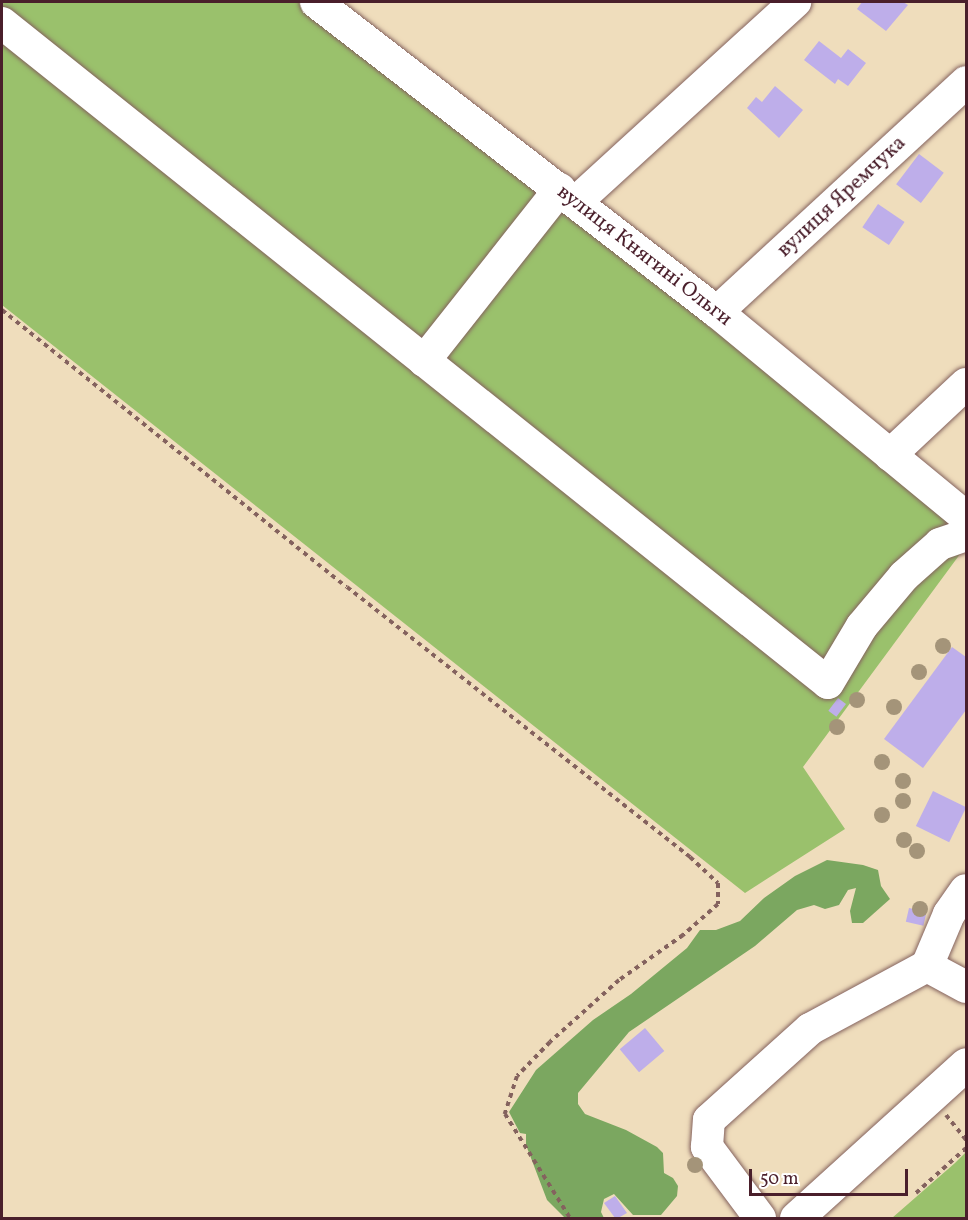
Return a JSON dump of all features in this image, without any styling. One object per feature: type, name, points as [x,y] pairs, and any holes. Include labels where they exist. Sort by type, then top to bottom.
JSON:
[{"type":"main road","points":[[796,1218],[966,1064]]},
{"type":"street","name":"вулиця Княгині Ольги","points":[[316,2],[717,312],[966,517]]},
{"type":"street","points":[[424,361],[568,196],[775,7]]},
{"type":"street","points":[[2,23],[828,683],[862,626],[904,576],[940,544],[966,536]]},
{"type":"street","name":"вулиця Яремчука","points":[[717,312],[966,82]]},
{"type":"street","points":[[890,455],[966,384]]},
{"type":"street","points":[[760,1218],[707,1147],[709,1119],[810,1029],[927,966],[949,914],[966,890]]},
{"type":"street","points":[[927,966],[966,987]]},
{"type":"path","points":[[2,310],[338,580],[690,857],[718,884],[718,904],[683,935],[619,980],[550,1042],[517,1076],[505,1114],[570,1218]]},
{"type":"path","points":[[916,1192],[966,1148]]},
{"type":"green space","points":[[2,2],[299,2],[963,520],[966,546],[803,767],[845,829],[745,893],[2,305]]},
{"type":"green space","points":[[827,860],[863,865],[878,870],[881,886],[890,899],[863,923],[852,923],[850,911],[856,888],[848,890],[839,905],[825,909],[814,905],[797,910],[755,946],[629,1032],[578,1093],[578,1104],[585,1114],[626,1130],[657,1147],[663,1153],[664,1173],[673,1178],[678,1186],[677,1196],[661,1215],[633,1215],[614,1194],[604,1199],[601,1212],[604,1218],[565,1218],[547,1200],[526,1145],[526,1134],[520,1133],[509,1112],[536,1070],[593,1020],[631,994],[687,948],[700,930],[716,930],[740,921],[764,898],[795,876]]},
{"type":"green space","points":[[966,1152],[966,1218],[892,1218],[955,1163]]},
{"type":"building","points":[[862,2],[903,2],[908,5],[886,31],[857,9]]},
{"type":"building","points":[[819,41],[841,58],[848,49],[866,63],[848,86],[838,79],[835,84],[804,60]]},
{"type":"building","points":[[775,86],[803,110],[779,138],[747,108],[756,97],[762,102]]},
{"type":"building","points":[[919,154],[944,173],[921,203],[896,184]]},
{"type":"building","points":[[878,204],[905,222],[889,245],[862,227]]},
{"type":"building","points":[[952,647],[966,657],[966,710],[923,768],[884,739]]},
{"type":"building","points":[[838,698],[846,704],[836,717],[828,711]]},
{"type":"building","points":[[933,791],[966,807],[949,842],[916,826]]},
{"type":"building","points":[[909,908],[927,912],[923,926],[906,922]]},
{"type":"building","points":[[645,1028],[664,1051],[639,1072],[620,1049]]},
{"type":"building","points":[[615,1196],[627,1213],[618,1218],[615,1218],[604,1203]]}]
